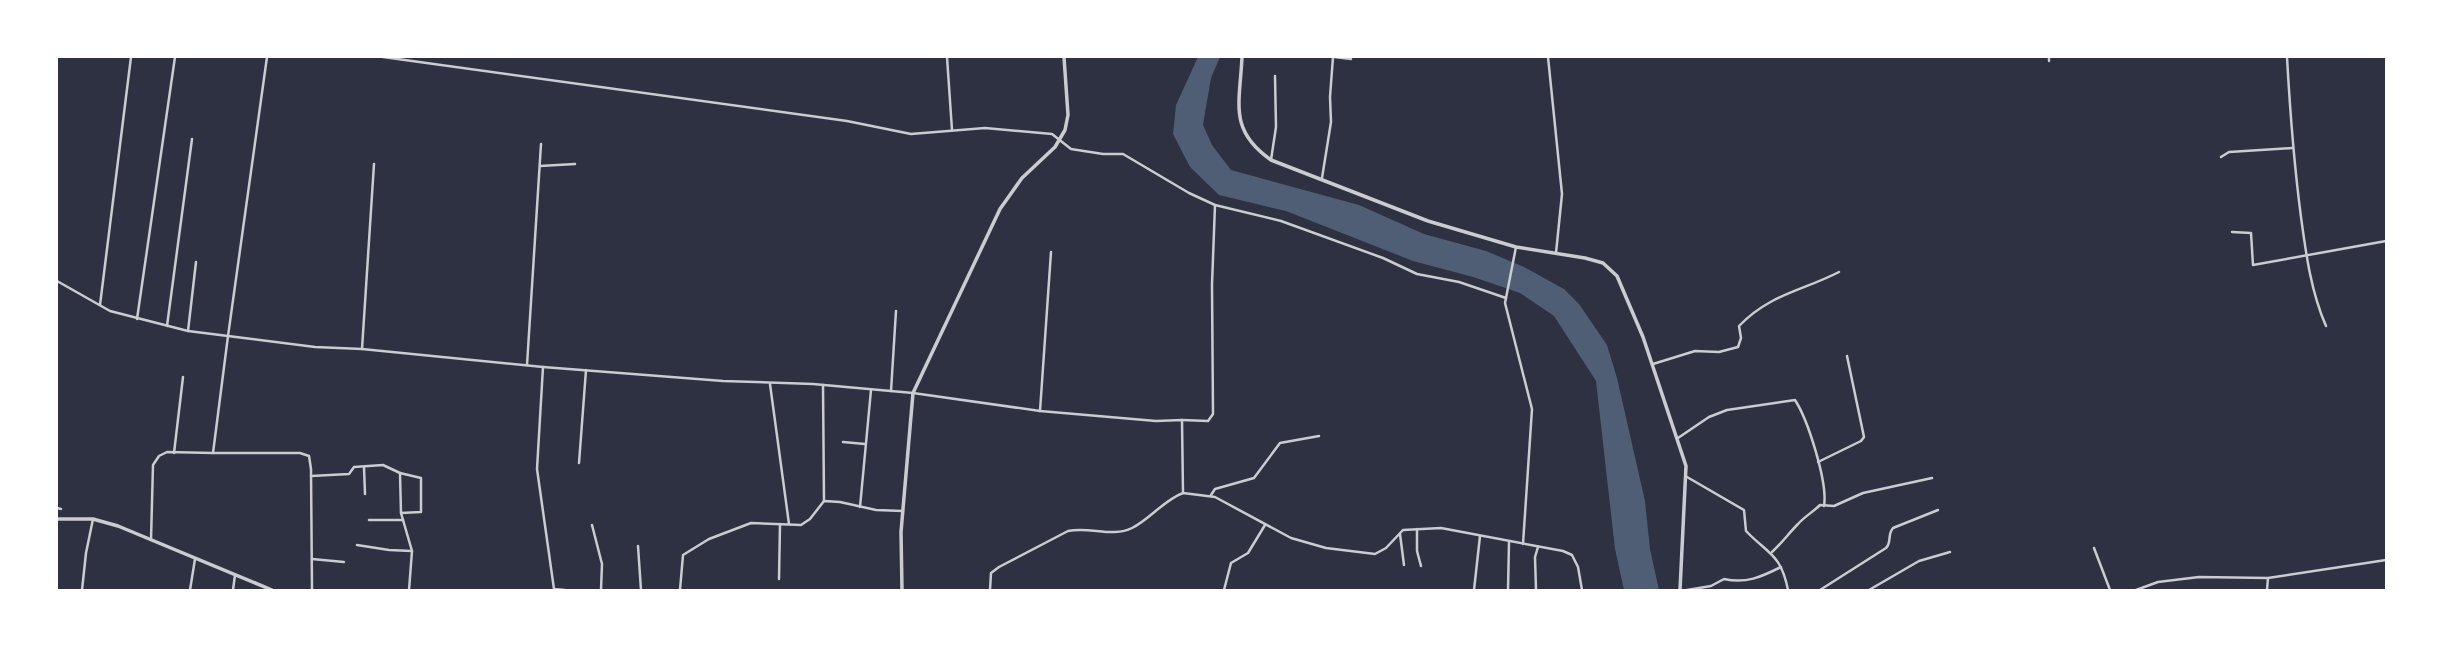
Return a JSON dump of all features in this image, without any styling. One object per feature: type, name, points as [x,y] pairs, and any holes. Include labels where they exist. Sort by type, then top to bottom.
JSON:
[{"type":"street","points":[[100,305],[132,57]]},
{"type":"street","points":[[137,320],[176,57]]},
{"type":"street","points":[[213,453],[267,57]]},
{"type":"street","points":[[383,57],[847,121],[905,133],[985,128],[1052,134],[1071,149],[1103,154],[1123,154],[1189,193],[1215,205],[1281,221],[1383,258],[1417,274],[1459,282],[1506,297]]},
{"type":"street","points":[[947,57],[952,130]]},
{"type":"street","points":[[902,590],[903,511],[913,393],[1000,209],[1022,178],[1055,147],[1065,130],[1068,115],[1064,57]]},
{"type":"street","points":[[1242,57],[1240,122],[1246,138],[1254,148],[1271,160],[1322,178],[1428,221],[1516,247],[1585,258],[1603,263],[1617,276],[1627,296],[1653,364],[1686,466],[1687,477],[1680,590]]},
{"type":"street","points":[[1322,178],[1331,122],[1330,97],[1333,57],[1351,59]]},
{"type":"street","points":[[1548,57],[1562,194],[1556,253]]},
{"type":"street","points":[[2287,57],[2292,148],[2306,256],[2318,307],[2326,326]]},
{"type":"street","points":[[1271,160],[1276,127],[1276,76]]},
{"type":"street","points":[[167,326],[192,139]]},
{"type":"street","points":[[527,365],[541,144]]},
{"type":"street","points":[[2221,157],[2229,152],[2292,148]]},
{"type":"street","points":[[362,349],[374,164]]},
{"type":"street","points":[[540,166],[575,164]]},
{"type":"street","points":[[57,280],[100,305],[137,320],[188,331],[315,347],[362,349],[543,367],[770,384],[823,385],[913,393],[1040,411],[1156,421],[1208,421],[1213,418],[1212,285],[1215,205]]},
{"type":"street","points":[[2232,232],[2251,233],[2253,265],[2386,241]]},
{"type":"street","points":[[1516,247],[1506,297],[1508,319],[1532,409],[1523,544]]},
{"type":"street","points":[[1040,411],[1051,252]]},
{"type":"street","points":[[188,331],[196,262]]},
{"type":"street","points":[[1653,364],[1695,351],[1719,352],[1738,347],[1742,338],[1739,326],[1762,307],[1778,296],[1823,280],[1839,272]]},
{"type":"street","points":[[891,391],[896,311]]},
{"type":"street","points":[[1818,462],[1861,441],[1864,437],[1847,356]]},
{"type":"street","points":[[543,367],[537,469],[554,589],[565,590]]},
{"type":"street","points":[[579,463],[586,370]]},
{"type":"street","points":[[174,453],[183,377]]},
{"type":"street","points":[[770,384],[789,524]]},
{"type":"street","points":[[680,590],[682,555],[709,539],[751,523],[801,525],[810,519],[824,501],[823,385]]},
{"type":"street","points":[[860,507],[870,390]]},
{"type":"street","points":[[1678,438],[1709,417],[1726,410],[1795,400],[1818,462],[1826,490],[1824,506]]},
{"type":"street","points":[[1182,420],[1183,493]]},
{"type":"street","points":[[1211,495],[1215,490],[1254,478],[1280,443],[1319,436]]},
{"type":"street","points":[[844,442],[865,444]]},
{"type":"street","points":[[151,540],[153,465],[159,456],[174,453],[300,453],[309,456],[311,476],[312,590]]},
{"type":"street","points":[[311,476],[349,474],[354,467],[383,465],[400,473],[421,478],[421,512],[401,513]]},
{"type":"street","points":[[364,466],[365,494]]},
{"type":"street","points":[[400,473],[401,513],[412,551],[409,590]]},
{"type":"street","points":[[1687,477],[1740,506],[1744,510],[1746,531],[1772,552],[1781,567],[1788,590]]},
{"type":"street","points":[[1772,552],[1785,541],[1798,522],[1808,517],[1820,505],[1834,506],[1862,493],[1932,478]]},
{"type":"street","points":[[990,590],[991,574],[999,567],[1068,531],[1078,529],[1118,532],[1132,529],[1183,493],[1211,495],[1291,538],[1326,548],[1375,554],[1386,548],[1403,530],[1440,528],[1572,555],[1578,567],[1582,590]]},
{"type":"street","points":[[824,501],[840,502],[860,507],[903,511]]},
{"type":"street","points":[[57,508],[61,509]]},
{"type":"street","points":[[1820,590],[1886,548],[1892,529],[1938,510]]},
{"type":"street","points":[[57,519],[93,519],[151,540],[272,590]]},
{"type":"street","points":[[82,590],[86,553],[93,519]]},
{"type":"street","points":[[369,520],[403,520]]},
{"type":"street","points":[[779,579],[780,524]]},
{"type":"street","points":[[592,525],[602,564],[601,590]]},
{"type":"street","points":[[1224,590],[1231,563],[1248,553],[1265,525]]},
{"type":"street","points":[[1417,529],[1417,551],[1421,566]]},
{"type":"street","points":[[1400,534],[1404,565]]},
{"type":"street","points":[[1474,590],[1480,536]]},
{"type":"street","points":[[1508,590],[1509,542]]},
{"type":"street","points":[[357,545],[390,550],[412,551]]},
{"type":"street","points":[[638,546],[641,590]]},
{"type":"street","points":[[1536,590],[1534,557],[1538,547]]},
{"type":"street","points":[[2094,548],[2110,590]]},
{"type":"street","points":[[1869,590],[1919,561],[1950,552]]},
{"type":"street","points":[[190,590],[196,559]]},
{"type":"street","points":[[312,559],[344,562]]},
{"type":"street","points":[[2135,590],[2158,582],[2199,577],[2268,578],[2386,560]]},
{"type":"street","points":[[1687,590],[1712,586],[1724,579],[1738,582],[1746,581],[1781,567]]},
{"type":"street","points":[[233,590],[235,575]]},
{"type":"street","points":[[2267,590],[2268,578]]},
{"type":"water","points":[[1198,57],[1220,57],[1211,78],[1203,125],[1212,145],[1231,170],[1359,205],[1424,234],[1486,251],[1524,267],[1564,289],[1579,304],[1607,345],[1617,378],[1645,501],[1650,549],[1659,590],[1624,590],[1615,549],[1596,381],[1554,316],[1520,293],[1473,277],[1413,261],[1286,211],[1219,195],[1190,167],[1173,134],[1176,105]]}]
